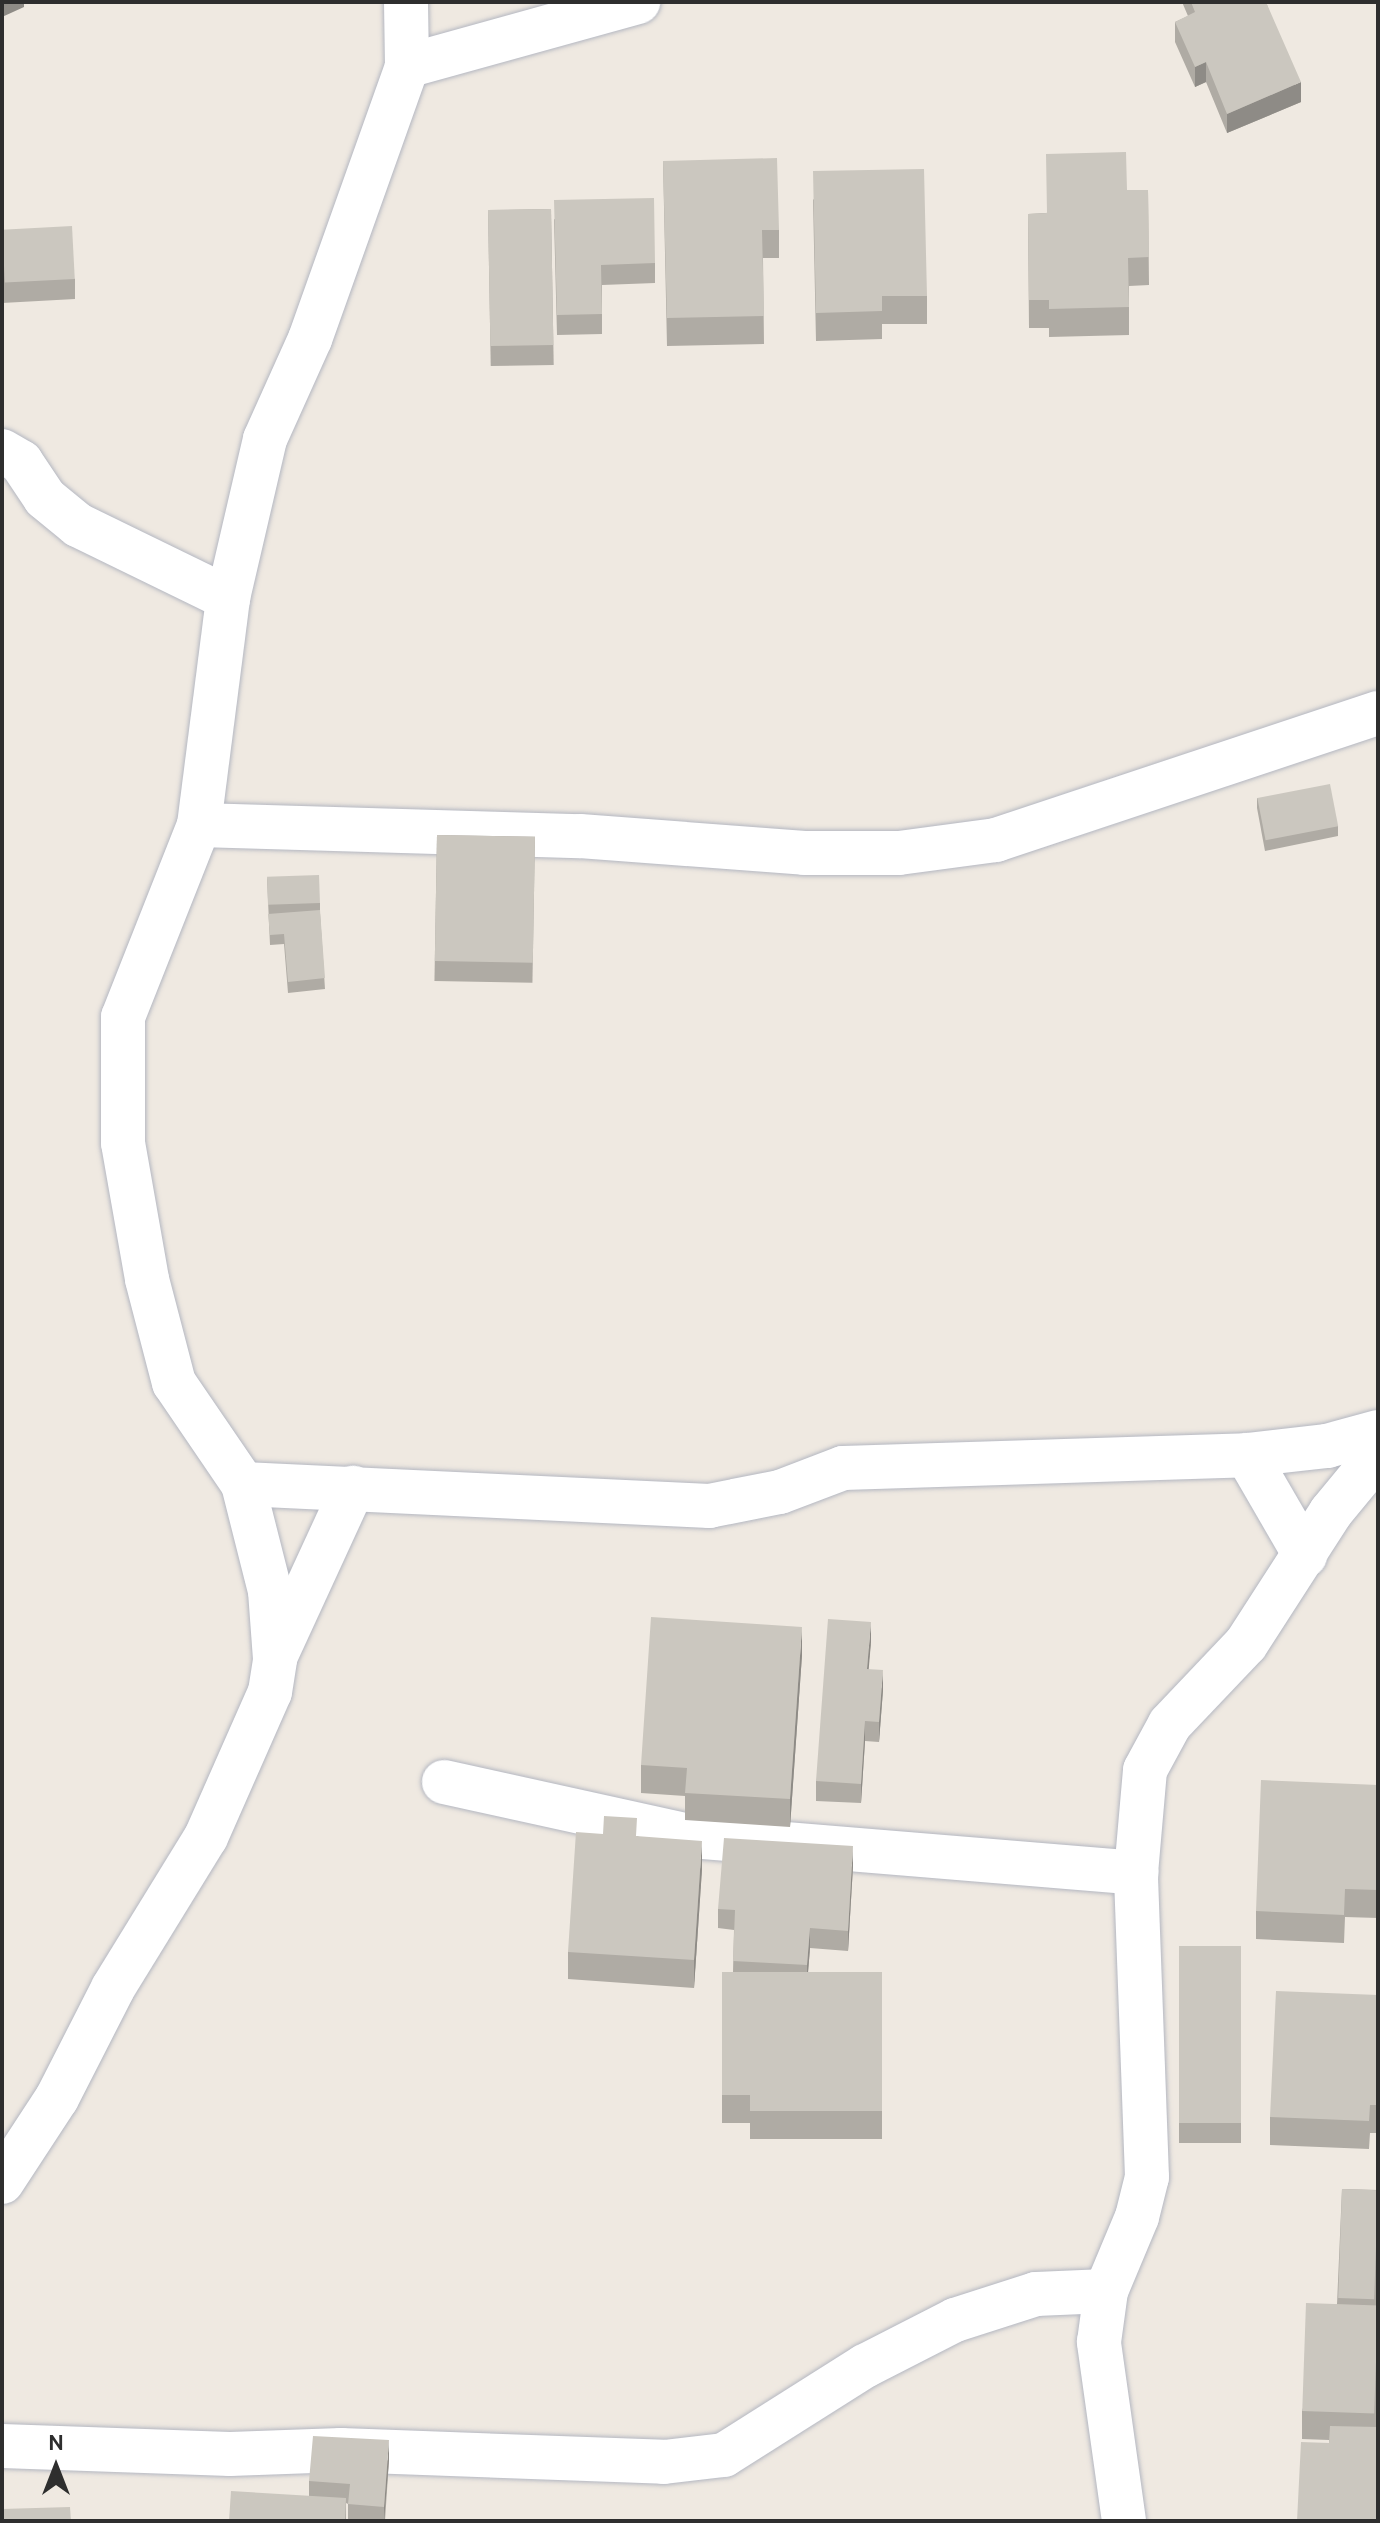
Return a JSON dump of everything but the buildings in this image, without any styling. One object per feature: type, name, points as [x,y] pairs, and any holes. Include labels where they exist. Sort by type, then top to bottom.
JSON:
[{"type":"street","points":[[2,2182],[57,2098],[113,1988],[206,1837],[270,1692],[275,1659],[270,1591],[243,1484],[174,1383],[147,1279],[123,1143],[123,1017],[199,825],[228,598],[265,439],[310,339],[407,66],[406,2]]},
{"type":"street","points":[[407,66],[638,2]]},
{"type":"street","points":[[2,451],[21,462],[45,498],[78,525],[228,598]]},
{"type":"street","points":[[199,825],[580,836],[804,853],[899,853],[996,840],[1378,713]]},
{"type":"street","points":[[243,1484],[709,1506],[780,1492],[843,1468],[1247,1455],[1327,1446],[1378,1432]]},
{"type":"street","points":[[1247,1455],[1305,1555]]},
{"type":"street","points":[[1124,2521],[1099,2342],[1106,2291],[1137,2217],[1147,2177],[1136,1873],[1145,1770],[1170,1724],[1246,1644],[1331,1512],[1378,1455]]},
{"type":"street","points":[[275,1659],[353,1488]]},
{"type":"street","points":[[444,1782],[689,1836],[1136,1873]]},
{"type":"street","points":[[2,2446],[230,2454],[341,2450],[664,2462],[724,2455],[865,2366],[955,2320],[1036,2294],[1106,2291]]}]
